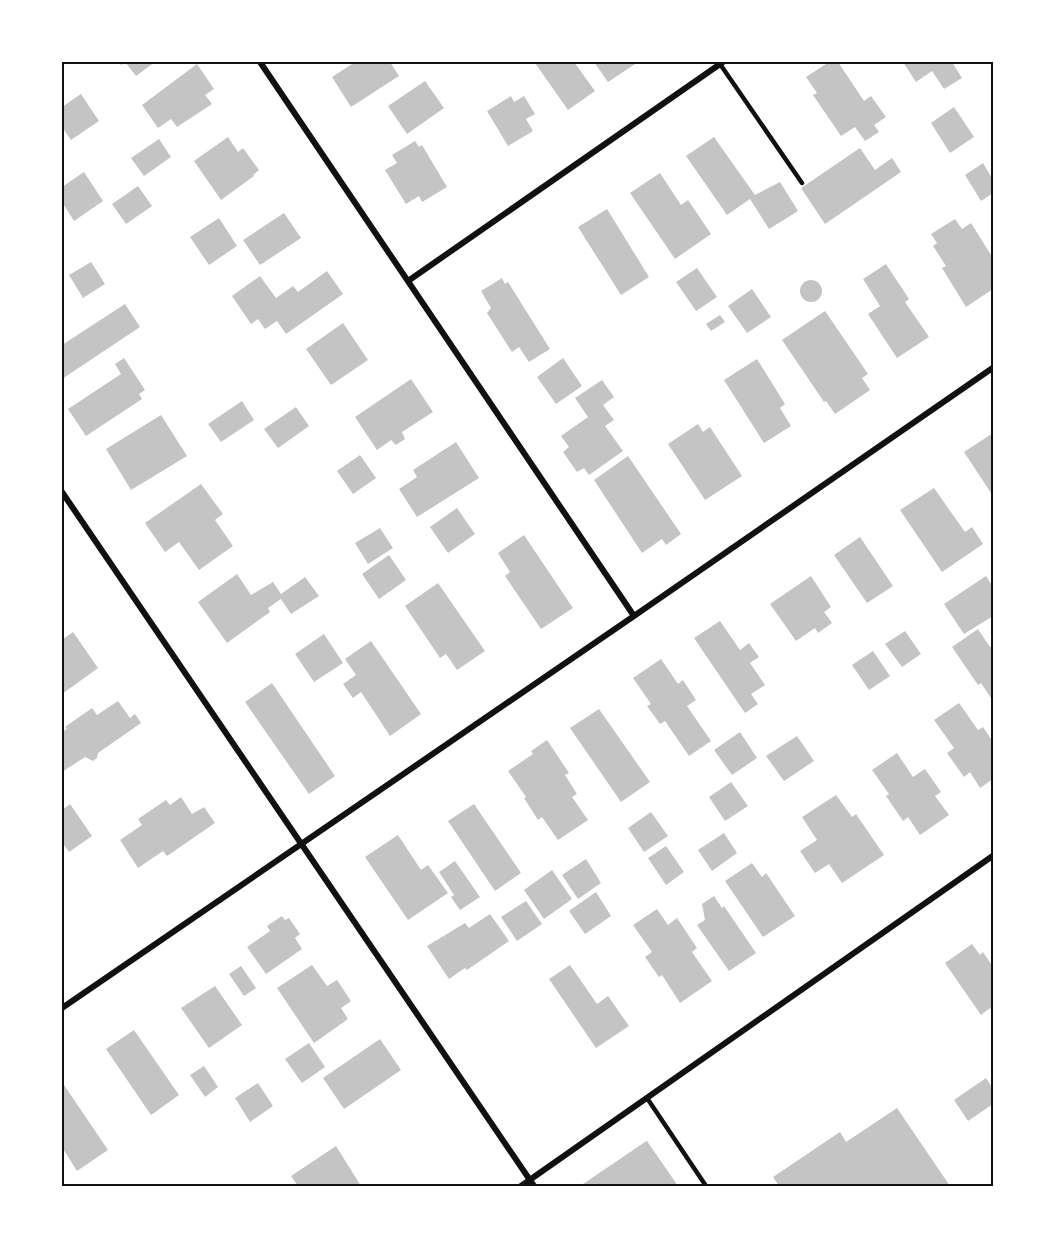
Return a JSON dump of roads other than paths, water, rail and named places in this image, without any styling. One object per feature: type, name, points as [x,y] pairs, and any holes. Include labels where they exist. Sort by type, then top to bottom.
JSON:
[{"type":"street","points":[[260,62],[634,616]]},
{"type":"street","points":[[408,281],[722,63]]},
{"type":"street","points":[[62,1008],[993,367]]},
{"type":"street","points":[[62,492],[532,1184]]},
{"type":"street","points":[[521,1186],[532,1184],[646,1098],[993,855]]},
{"type":"lane","points":[[722,63],[802,183]]},
{"type":"lane","points":[[646,1098],[706,1186]]}]
